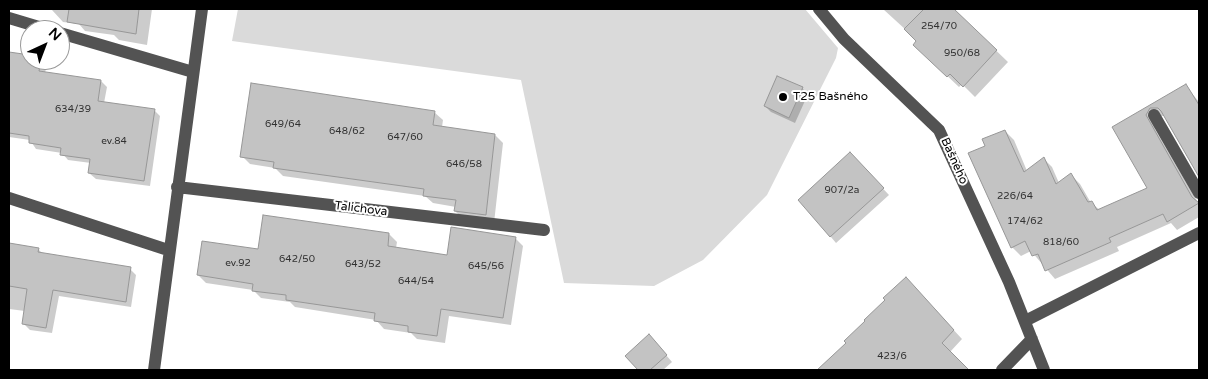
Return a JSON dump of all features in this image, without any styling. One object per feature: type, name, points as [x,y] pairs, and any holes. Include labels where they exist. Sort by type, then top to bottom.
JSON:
[{"type":"street","points":[[154,370],[168,250],[202,9]]},
{"type":"street","name":"Bašného","points":[[819,9],[844,39],[939,130],[1025,322],[1044,370]]},
{"type":"street","points":[[70,36],[193,72]]},
{"type":"street","points":[[1154,115],[1199,193]]},
{"type":"street","name":"Talichova","points":[[177,187],[544,230]]},
{"type":"street","points":[[9,198],[168,250]]},
{"type":"street","points":[[1025,322],[1199,234]]},
{"type":"street","points":[[1002,370],[1032,339]]},
{"type":"shaded area","points":[[238,9],[805,9],[838,48],[836,58],[767,195],[703,260],[654,286],[564,283],[521,80],[232,41]]},
{"type":"building","points":[[69,9],[139,9],[136,34],[70,23],[70,20],[67,20]]},
{"type":"building","points":[[924,9],[954,9],[997,50],[963,87],[950,74],[947,77],[913,45],[916,41],[904,29]]},
{"type":"building","points":[[9,52],[20,54],[20,70],[39,70],[101,80],[98,101],[155,109],[144,181],[88,173],[90,159],[60,155],[61,148],[29,143],[29,136],[9,133]]},
{"type":"building","name":"T25 Bašného","points":[[777,76],[803,87],[789,118],[764,106]]},
{"type":"building","points":[[251,83],[435,111],[433,125],[495,134],[486,215],[454,211],[456,200],[423,196],[424,189],[273,168],[274,162],[240,157]]},
{"type":"building","points":[[1186,84],[1199,105],[1199,177],[1161,111],[1158,108],[1150,108],[1146,115],[1192,197],[1199,203],[1167,222],[1163,214],[1109,238],[1111,242],[1045,271],[1038,254],[1032,256],[1025,241],[1011,248],[968,153],[985,146],[982,139],[1005,130],[1024,172],[1044,157],[1056,184],[1071,173],[1088,202],[1092,201],[1097,210],[1147,188],[1112,127]]},
{"type":"building","points":[[850,152],[884,188],[830,237],[798,200]]},
{"type":"building","points":[[263,215],[389,233],[388,246],[447,255],[451,227],[516,237],[503,318],[441,309],[437,336],[408,332],[408,326],[374,321],[375,313],[286,300],[286,295],[252,291],[253,284],[197,275],[202,241],[258,249]]},
{"type":"building","points":[[9,243],[39,248],[38,252],[131,267],[126,302],[53,290],[46,328],[22,324],[27,289],[9,286]]},
{"type":"building","points":[[906,277],[954,330],[942,343],[969,370],[817,370],[846,343],[844,341],[885,300],[883,298]]},
{"type":"building","points":[[649,334],[667,355],[650,370],[638,370],[625,356]]},
{"type":"place","name":"T25 Bašného","points":[[783,97]]}]
